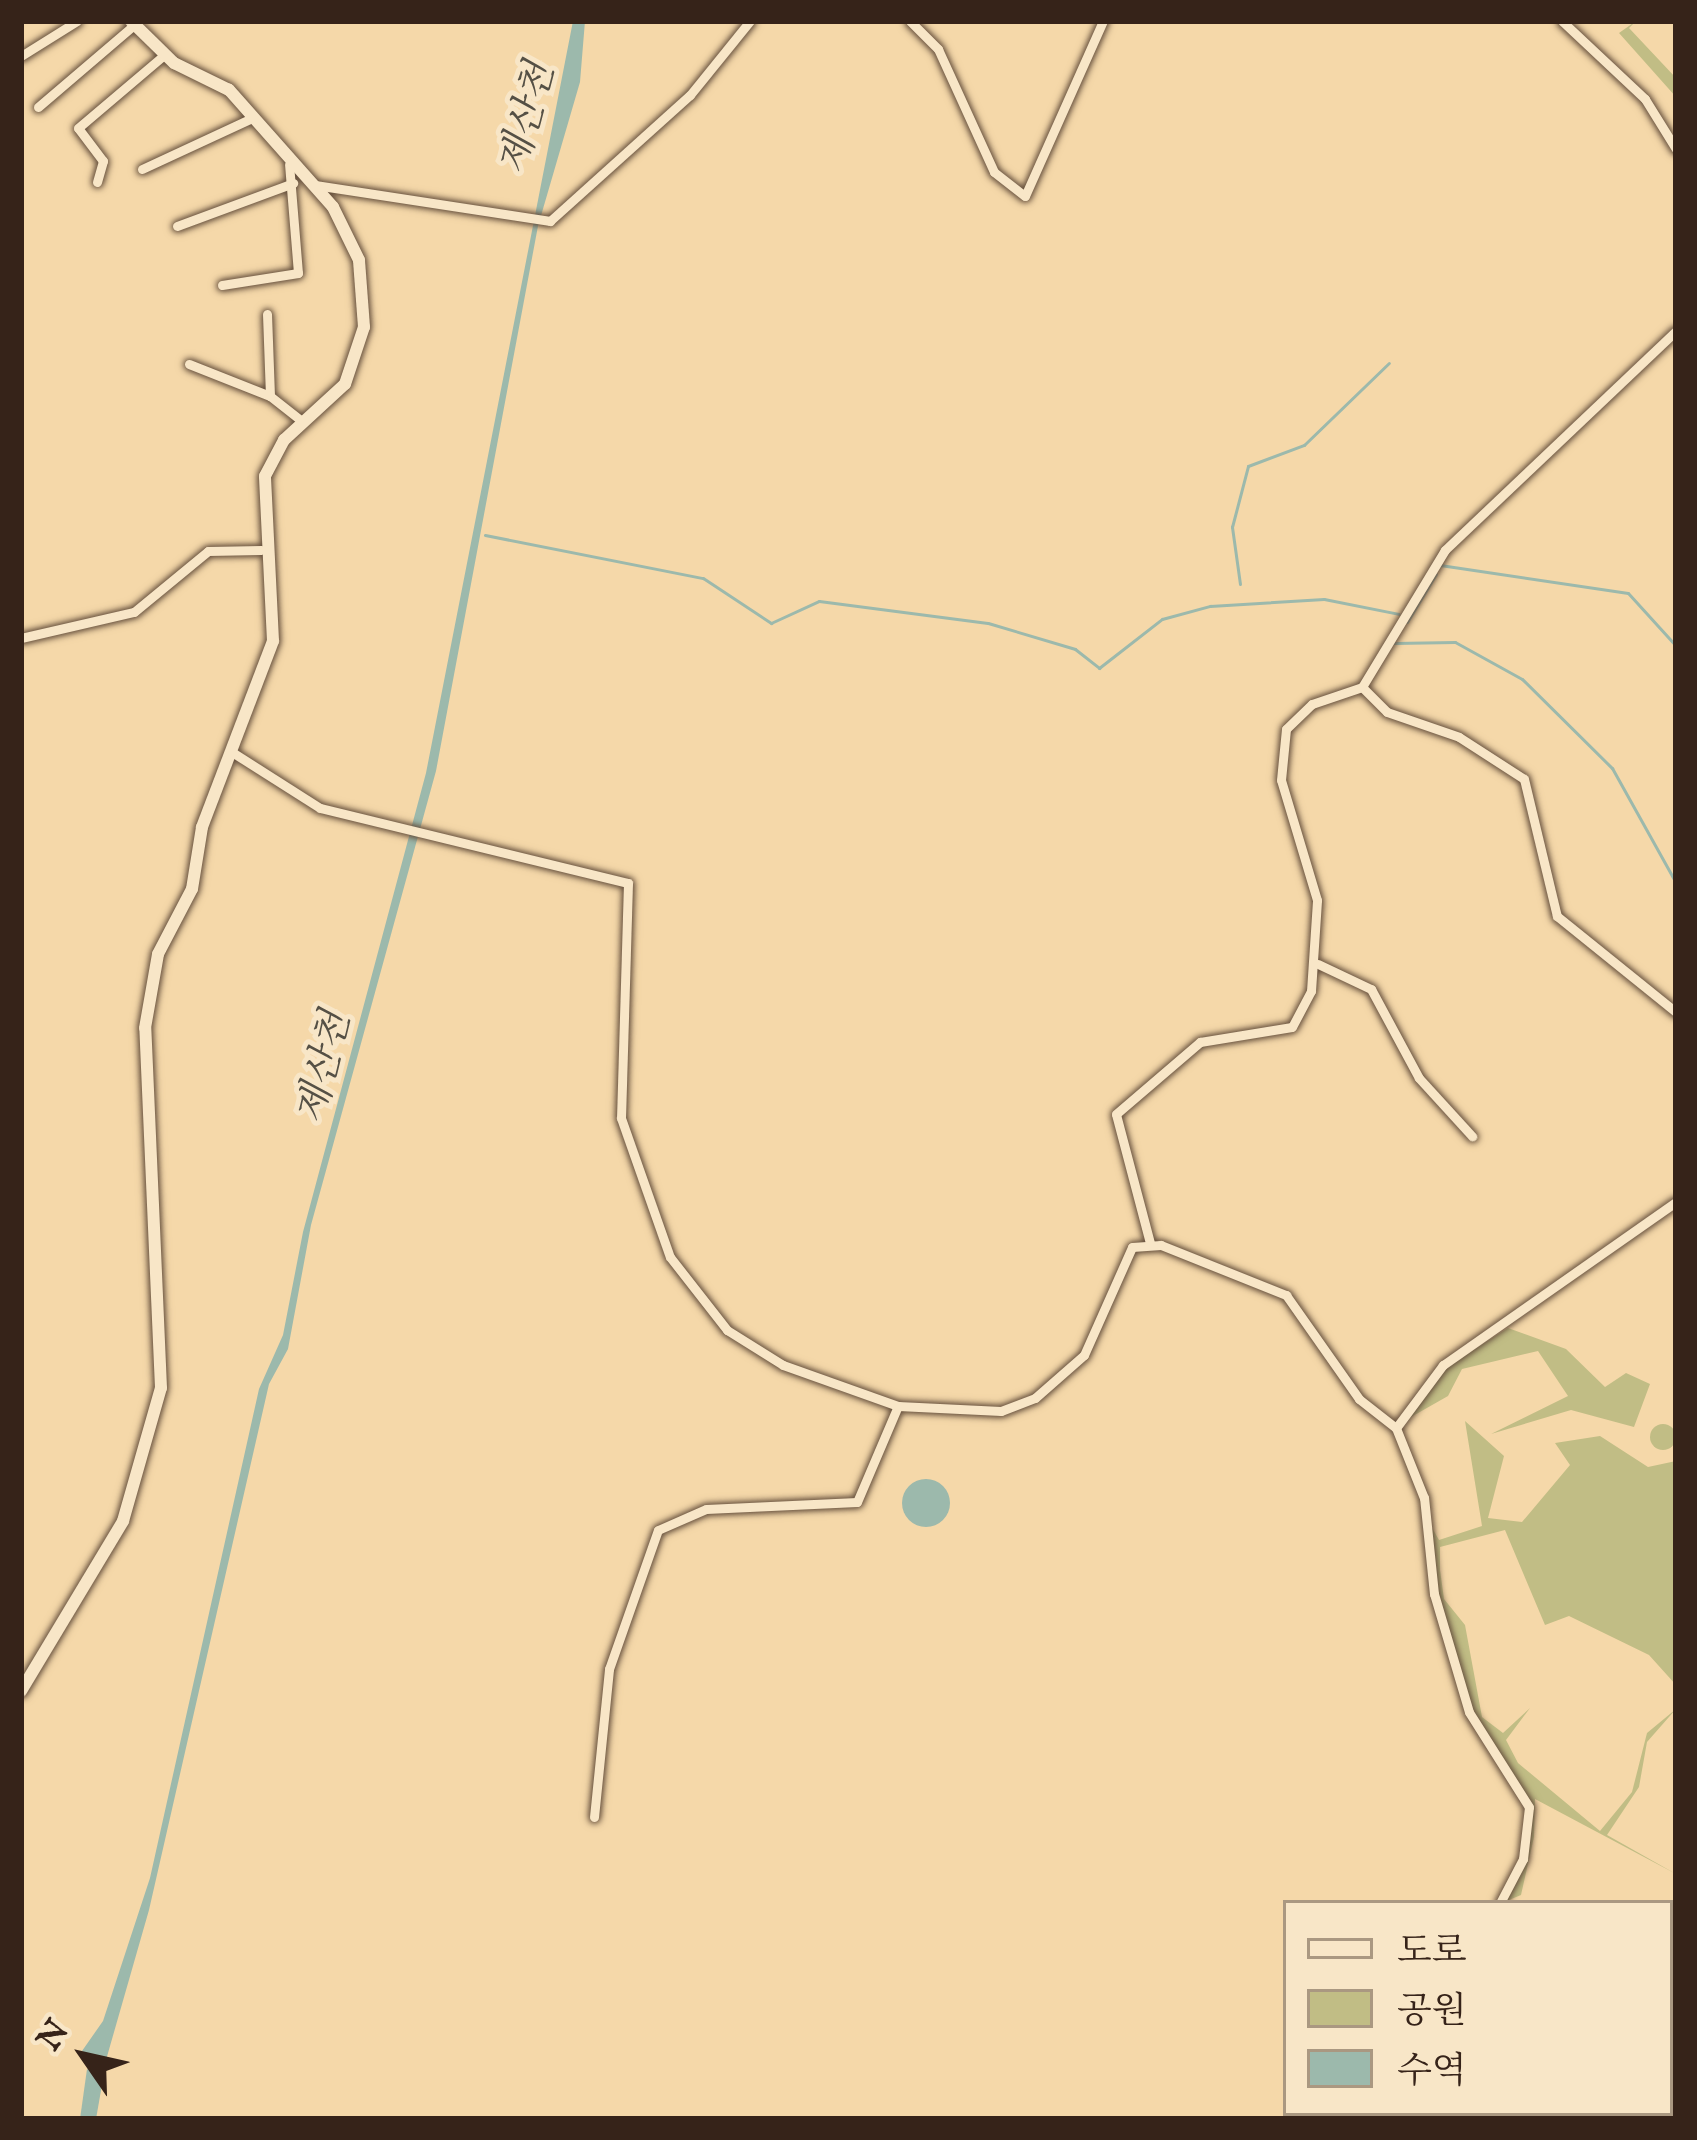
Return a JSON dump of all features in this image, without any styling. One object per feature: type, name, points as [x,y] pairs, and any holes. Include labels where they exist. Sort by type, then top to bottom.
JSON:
[{"type":"street","points":[[21,56],[77,21]]},
{"type":"street","points":[[315,185],[518,224],[539,224],[690,95],[750,21]]},
{"type":"street","points":[[910,21],[938,49],[994,172],[1025,196],[1102,21]]},
{"type":"street","points":[[1562,21],[1646,99],[1676,149]]},
{"type":"street","points":[[21,1691],[123,1521],[160,1388],[145,1028],[158,954],[195,879],[232,752],[276,628],[261,550],[265,476],[302,422],[350,376],[365,317],[352,241],[315,185],[289,164],[220,83],[164,55],[133,23],[38,107]]},
{"type":"street","points":[[97,182],[103,161],[78,128],[164,55]]},
{"type":"street","points":[[142,169],[252,118]]},
{"type":"street","points":[[222,285],[298,273],[289,164]]},
{"type":"street","points":[[177,226],[292,183]]},
{"type":"street","points":[[267,314],[270,396]]},
{"type":"street","points":[[1150,1243],[1116,1114],[1200,1042],[1299,1022],[1318,964],[1316,885],[1280,746],[1300,711],[1362,687],[1445,550],[1676,331]]},
{"type":"street","points":[[189,364],[270,396],[302,422]]},
{"type":"street","points":[[21,638],[134,613],[208,551],[261,550]]},
{"type":"street","points":[[1362,687],[1387,712],[1459,737],[1524,779],[1557,916],[1676,1012]]},
{"type":"street","points":[[232,752],[269,766],[306,803],[628,883],[621,1118],[670,1257],[727,1330],[793,1370],[898,1406],[1001,1411],[1045,1391],[1084,1355],[1116,1264],[1150,1243]]},
{"type":"street","points":[[1318,964],[1371,989],[1419,1078],[1472,1136]]},
{"type":"street","points":[[1396,1428],[1443,1366],[1676,1202]]},
{"type":"street","points":[[1150,1243],[1286,1295],[1359,1399],[1396,1428],[1424,1498],[1434,1594],[1469,1712],[1528,1807],[1523,1859],[1502,1900]]},
{"type":"street","points":[[594,1817],[609,1669],[651,1538],[706,1509],[857,1502],[898,1406]]},
{"type":"green space","points":[[1636,21],[1629,28],[1676,78],[1676,97],[1619,33]]},
{"type":"green space","points":[[1508,1328],[1566,1349],[1605,1387],[1626,1373],[1650,1384],[1634,1427],[1571,1410],[1491,1434],[1568,1396],[1538,1351],[1462,1369],[1448,1396],[1404,1421],[1445,1368]]},
{"type":"green space","points":[[1465,1421],[1504,1456],[1488,1518],[1522,1522],[1570,1465],[1555,1443],[1600,1436],[1648,1467],[1676,1461],[1676,1685],[1649,1655],[1569,1616],[1545,1625],[1505,1530],[1440,1547],[1440,1570],[1444,1599],[1465,1625],[1482,1717],[1503,1733],[1530,1708],[1506,1740],[1518,1763],[1600,1831],[1632,1792],[1647,1733],[1676,1709],[1647,1742],[1639,1787],[1607,1835],[1676,1874],[1535,1799],[1534,1837],[1521,1895],[1505,1900],[1526,1860],[1532,1807],[1476,1719],[1437,1593],[1430,1524],[1439,1540],[1482,1526]]},
{"type":"green space","points":[[1663,1424],[1676,1437],[1663,1450],[1650,1437]]},
{"type":"water","points":[[573,21],[585,21],[580,82],[538,226],[436,771],[311,1225],[288,1349],[269,1384],[149,1910],[104,2067],[82,2051],[103,2021],[150,1878],[259,1389],[283,1335],[303,1232],[426,773]]},
{"type":"water","points":[[926,1479],[943,1486],[950,1503],[943,1520],[926,1527],[909,1520],[902,1503],[909,1486]]},
{"type":"water","points":[[87,2069],[103,2079],[96,2119],[80,2119]]},
{"type":"waterway","points":[[1240,584],[1232,527],[1248,466],[1304,445],[1389,363]]},
{"type":"waterway","points":[[485,535],[703,578],[771,623],[819,601],[988,623],[1075,649],[1099,668],[1162,619],[1210,606],[1324,599],[1399,614]]},
{"type":"waterway","points":[[1440,565],[1628,593],[1676,646]]},
{"type":"waterway","points":[[1407,622],[1436,574]]},
{"type":"waterway","points":[[1394,643],[1455,642],[1522,679],[1612,768],[1676,883]]},
{"type":"water label","name":"제산천","points":[[529,119]]},
{"type":"water label","name":"제산천","points":[[326,1068]]}]
